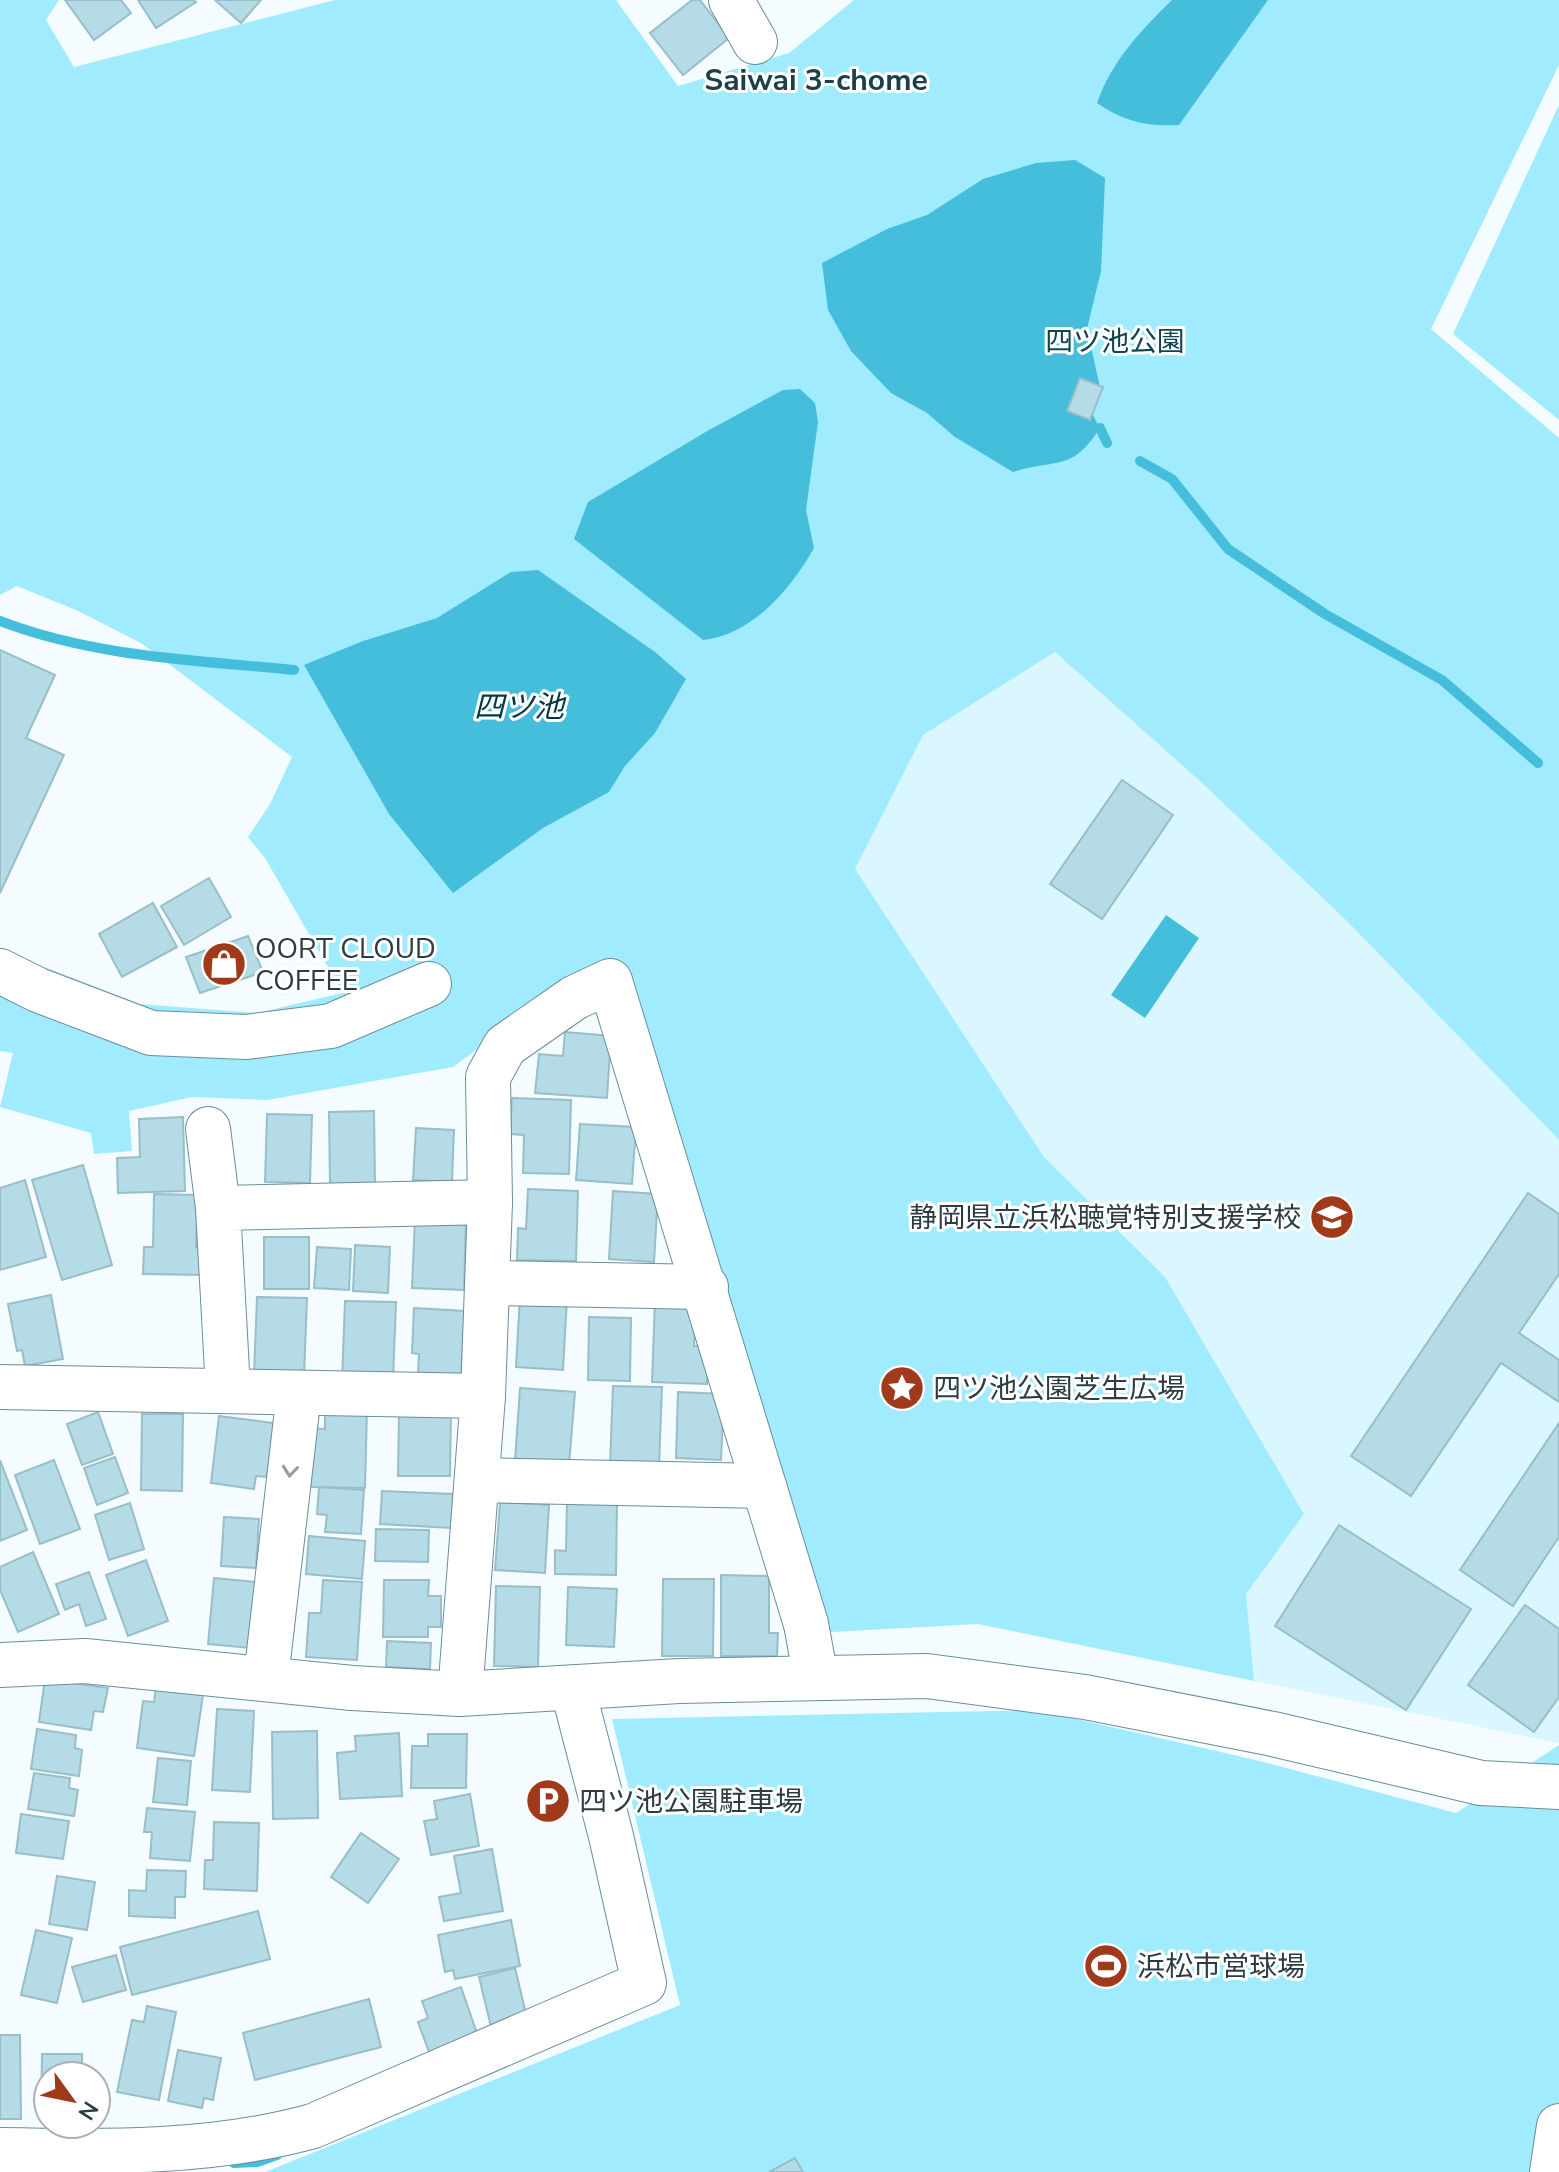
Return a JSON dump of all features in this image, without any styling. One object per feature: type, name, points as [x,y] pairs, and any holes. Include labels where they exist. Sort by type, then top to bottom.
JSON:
[{"type":"street","points":[[731,0],[755,42]]},
{"type":"street","points":[[0,971],[38,990],[151,1033],[246,1037],[331,1026],[429,984]]},
{"type":"street","points":[[460,1694],[489,1283],[488,1077],[505,1046],[574,998],[610,981],[706,1287],[806,1624],[813,1662],[809,1677]]},
{"type":"street","points":[[208,1129],[218,1208],[228,1389]]},
{"type":"street","points":[[218,1208],[490,1202]]},
{"type":"street","points":[[489,1283],[706,1287]]},
{"type":"street","points":[[0,1387],[483,1396]]},
{"type":"street","points":[[266,1678],[299,1393]]},
{"type":"street","points":[[477,1480],[764,1486]]},
{"type":"street","points":[[0,1665],[85,1661],[460,1694],[573,1690],[679,1681],[927,1676],[1085,1697],[1273,1734],[1481,1783],[1559,1787]]},
{"type":"street","points":[[32,2159],[256,2142],[313,2126],[644,1983],[611,1836],[573,1690]]},
{"type":"street","points":[[1552,2172],[1559,2126]]},
{"type":"shaded area","name":"静岡県立浜松聴覚特別支援学校","points":[[1055,652],[1279,850],[1559,1140],[1559,1743],[1254,1681],[1246,1594],[1304,1514],[1165,1277],[1044,1157],[854,869],[923,735]]},
{"type":"green space","name":"四ツ池公園","points":[[0,0],[59,0],[46,20],[74,67],[335,0],[616,0],[678,86],[789,53],[854,0],[1559,0],[1559,65],[1431,329],[1559,438],[1559,1140],[1349,923],[1200,781],[1055,652],[923,735],[855,869],[1044,1157],[1165,1277],[1304,1514],[1246,1594],[1254,1681],[978,1624],[814,1633],[630,971],[614,991],[498,1034],[453,1067],[267,1100],[192,1097],[129,1111],[132,1151],[94,1154],[91,1133],[0,1107],[13,1053],[0,1051],[0,950],[140,1004],[257,1013],[343,993],[265,858],[248,837],[270,804],[292,757],[141,643],[76,610],[17,586],[0,595]]},
{"type":"green space","points":[[1559,105],[1559,420],[1453,334]]},
{"type":"green space","name":"浜松市営球場","points":[[1037,1710],[1260,1761],[1456,1813],[1559,1745],[1559,2172],[265,2172],[680,2005],[612,1719]]},
{"type":"water","points":[[1172,0],[1268,0],[1179,125],[1135,122],[1097,103],[1119,60]]},
{"type":"water","points":[[1075,160],[1105,178],[1101,271],[1087,329],[1100,387],[1091,412],[1100,428],[1090,442],[1071,458],[1013,472],[955,437],[927,413],[891,393],[851,351],[828,310],[822,263],[887,229],[927,215],[983,179],[1036,163]]},
{"type":"water","points":[[800,389],[815,403],[818,422],[806,510],[814,548],[782,594],[754,620],[721,636],[703,640],[574,539],[588,502],[783,390]]},
{"type":"water","name":"四ツ池","points":[[538,570],[655,652],[686,679],[655,733],[625,766],[609,792],[543,828],[453,893],[389,814],[304,665],[363,641],[437,618],[511,572]]},
{"type":"water","points":[[1166,915],[1199,938],[1145,1018],[1111,995]]},
{"type":"building","points":[[65,0],[121,0],[131,13],[94,40]]},
{"type":"building","points":[[138,0],[194,0],[196,2],[156,28]]},
{"type":"building","points":[[215,0],[261,0],[241,23]]},
{"type":"building","points":[[692,0],[700,0],[729,38],[683,75],[650,33]]},
{"type":"building","points":[[1080,378],[1103,387],[1090,420],[1067,411]]},
{"type":"building","points":[[0,650],[55,675],[26,738],[64,755],[0,893]]},
{"type":"building","points":[[1122,780],[1173,815],[1102,919],[1050,884]]},
{"type":"building","points":[[209,878],[231,917],[184,945],[161,906]]},
{"type":"building","points":[[153,903],[177,947],[122,977],[99,934]]},
{"type":"building","name":"OORT CLOUD COFFEE","points":[[248,936],[263,972],[200,993],[186,957]]},
{"type":"building","points":[[565,1032],[611,1036],[607,1098],[535,1093],[539,1054],[563,1056]]},
{"type":"building","points":[[512,1098],[571,1100],[569,1174],[523,1173],[524,1135],[510,1134]]},
{"type":"building","points":[[374,1111],[375,1183],[330,1184],[329,1112]]},
{"type":"building","points":[[267,1114],[312,1115],[310,1183],[265,1182]]},
{"type":"building","points":[[183,1117],[185,1191],[118,1193],[117,1158],[140,1157],[139,1119]]},
{"type":"building","points":[[580,1124],[636,1127],[632,1184],[576,1180]]},
{"type":"building","points":[[416,1128],[454,1130],[452,1182],[413,1180]]},
{"type":"building","points":[[83,1165],[112,1265],[62,1280],[32,1180]]},
{"type":"building","points":[[25,1180],[46,1257],[0,1270],[0,1188]]},
{"type":"building","points":[[528,1189],[578,1191],[576,1261],[517,1260],[518,1228],[526,1229]]},
{"type":"building","points":[[613,1191],[658,1194],[654,1262],[609,1259]]},
{"type":"building","points":[[1528,1193],[1559,1214],[1559,1274],[1519,1333],[1559,1360],[1559,1402],[1501,1363],[1411,1496],[1351,1456]]},
{"type":"building","points":[[154,1194],[198,1195],[196,1247],[205,1248],[205,1275],[143,1274],[144,1247],[153,1247]]},
{"type":"building","points":[[415,1217],[466,1219],[464,1290],[412,1288]]},
{"type":"building","points":[[264,1237],[309,1237],[309,1289],[264,1289]]},
{"type":"building","points":[[355,1245],[390,1247],[388,1293],[353,1291]]},
{"type":"building","points":[[317,1247],[351,1249],[349,1290],[314,1288]]},
{"type":"building","points":[[51,1295],[63,1359],[25,1366],[22,1350],[17,1351],[8,1304]]},
{"type":"building","points":[[520,1296],[567,1299],[563,1370],[516,1367]]},
{"type":"building","points":[[257,1297],[307,1298],[304,1377],[254,1375]]},
{"type":"building","points":[[655,1300],[696,1302],[694,1346],[708,1346],[707,1384],[652,1382]]},
{"type":"building","points":[[345,1301],[396,1302],[393,1381],[342,1380]]},
{"type":"building","points":[[414,1308],[465,1311],[461,1377],[418,1374],[419,1354],[412,1353]]},
{"type":"building","points":[[589,1317],[631,1318],[630,1381],[588,1380]]},
{"type":"building","points":[[613,1386],[662,1387],[659,1468],[610,1466]]},
{"type":"building","points":[[520,1388],[575,1392],[569,1465],[515,1461]]},
{"type":"building","points":[[678,1392],[724,1394],[721,1460],[676,1458]]},
{"type":"building","points":[[325,1408],[367,1408],[365,1488],[309,1487],[310,1428],[325,1429]]},
{"type":"building","points":[[399,1410],[451,1411],[450,1476],[398,1476]]},
{"type":"building","points":[[98,1412],[113,1454],[82,1465],[67,1424]]},
{"type":"building","points":[[142,1414],[183,1414],[182,1491],[141,1490]]},
{"type":"building","points":[[219,1416],[274,1423],[267,1477],[256,1476],[254,1489],[211,1483]]},
{"type":"building","points":[[1559,1423],[1559,1537],[1513,1606],[1460,1570]]},
{"type":"building","points":[[115,1457],[128,1493],[97,1505],[84,1468]]},
{"type":"building","points":[[0,1460],[27,1530],[0,1541]]},
{"type":"building","points":[[54,1460],[80,1529],[40,1544],[15,1475]]},
{"type":"building","points":[[319,1487],[364,1490],[361,1534],[325,1532],[327,1515],[317,1514]]},
{"type":"building","points":[[382,1491],[453,1494],[451,1528],[380,1524]]},
{"type":"building","points":[[567,1500],[617,1501],[616,1575],[555,1574],[555,1550],[566,1551]]},
{"type":"building","points":[[500,1502],[549,1505],[545,1573],[495,1570]]},
{"type":"building","points":[[130,1503],[144,1549],[109,1560],[95,1515]]},
{"type":"building","points":[[224,1517],[259,1519],[256,1568],[221,1566]]},
{"type":"building","points":[[1339,1525],[1471,1609],[1406,1710],[1275,1626]]},
{"type":"building","points":[[376,1529],[429,1530],[428,1562],[375,1561]]},
{"type":"building","points":[[309,1536],[365,1541],[362,1579],[306,1574]]},
{"type":"building","points":[[33,1552],[59,1614],[18,1632],[0,1590],[0,1567]]},
{"type":"building","points":[[146,1560],[168,1621],[128,1636],[106,1575]]},
{"type":"building","points":[[89,1572],[106,1619],[86,1626],[79,1604],[65,1610],[56,1584]]},
{"type":"building","points":[[721,1575],[769,1576],[769,1633],[778,1633],[777,1656],[721,1656]]},
{"type":"building","points":[[214,1578],[257,1582],[251,1648],[208,1644]]},
{"type":"building","points":[[663,1579],[714,1579],[713,1656],[662,1656]]},
{"type":"building","points":[[323,1580],[362,1582],[357,1660],[306,1657],[309,1613],[321,1613]]},
{"type":"building","points":[[384,1580],[429,1580],[428,1596],[441,1596],[441,1627],[428,1627],[428,1637],[383,1637]]},
{"type":"building","points":[[496,1586],[540,1587],[538,1667],[494,1666]]},
{"type":"building","points":[[568,1587],[617,1589],[614,1647],[566,1645]]},
{"type":"building","points":[[1525,1605],[1559,1629],[1559,1697],[1534,1732],[1468,1685]]},
{"type":"building","points":[[387,1641],[431,1643],[430,1669],[386,1667]]},
{"type":"building","points":[[45,1679],[108,1688],[103,1712],[94,1711],[91,1730],[39,1722]]},
{"type":"building","points":[[156,1688],[203,1695],[194,1756],[137,1748],[143,1701],[154,1702]]},
{"type":"building","points":[[217,1709],[254,1711],[250,1792],[212,1790]]},
{"type":"building","points":[[37,1729],[76,1735],[75,1748],[82,1750],[79,1776],[31,1769]]},
{"type":"building","points":[[317,1731],[318,1818],[273,1819],[272,1732]]},
{"type":"building","points":[[399,1733],[402,1796],[340,1799],[337,1753],[356,1751],[355,1736]]},
{"type":"building","points":[[428,1734],[467,1734],[466,1788],[411,1788],[412,1746],[428,1746]]},
{"type":"building","points":[[158,1758],[191,1761],[187,1805],[153,1802]]},
{"type":"building","points":[[34,1773],[70,1778],[69,1788],[78,1790],[74,1816],[28,1809]]},
{"type":"building","points":[[470,1794],[479,1846],[431,1855],[424,1821],[437,1819],[434,1801]]},
{"type":"building","points":[[147,1808],[195,1812],[190,1861],[150,1858],[152,1832],[144,1832]]},
{"type":"building","points":[[21,1814],[69,1821],[63,1859],[16,1853]]},
{"type":"building","points":[[214,1822],[259,1823],[257,1891],[204,1889],[205,1860],[213,1860]]},
{"type":"building","points":[[361,1833],[399,1859],[368,1903],[331,1877]]},
{"type":"building","points":[[492,1849],[503,1911],[444,1921],[439,1897],[461,1893],[454,1856]]},
{"type":"building","points":[[147,1870],[186,1871],[185,1897],[175,1897],[175,1918],[129,1916],[129,1890],[146,1891]]},
{"type":"building","points":[[57,1876],[95,1882],[87,1930],[49,1924]]},
{"type":"building","points":[[258,1911],[270,1959],[132,1995],[120,1947]]},
{"type":"building","points":[[511,1920],[520,1966],[455,1979],[453,1970],[445,1972],[438,1935]]},
{"type":"building","points":[[36,1930],[72,1938],[57,2003],[21,1995]]},
{"type":"building","points":[[116,1955],[126,1990],[83,2002],[72,1967]]},
{"type":"building","points":[[515,1968],[528,2022],[492,2031],[479,1977]]},
{"type":"building","points":[[461,1987],[480,2042],[432,2060],[418,2022],[428,2018],[422,2001]]},
{"type":"building","points":[[369,1999],[381,2047],[255,2080],[243,2033]]},
{"type":"building","points":[[147,2006],[176,2012],[159,2100],[117,2092],[132,2020],[144,2022]]},
{"type":"building","points":[[0,2035],[20,2035],[21,2119],[0,2119]]},
{"type":"building","points":[[178,2050],[221,2058],[213,2100],[204,2098],[202,2108],[168,2101]]},
{"type":"building","points":[[42,2054],[82,2054],[82,2060],[42,2060]]},
{"type":"building","points":[[795,2158],[803,2172],[769,2172]]},
{"type":"waterway","points":[[1100,428],[1107,443]]},
{"type":"waterway","points":[[1140,461],[1172,479],[1228,549],[1325,614],[1442,680],[1538,763]]},
{"type":"waterway","points":[[0,621],[35,633],[108,650],[294,670]]},
{"type":"waterway","points":[[234,2163],[257,2162],[277,2155]]},
{"type":"place","name":"OORT CLOUD COFFEE","points":[[224,964]]},
{"type":"place","name":"静岡県立浜松聴覚特別支援学校","points":[[1332,1217]]},
{"type":"place","name":"四ツ池公園芝生広場","points":[[902,1388]]},
{"type":"place","name":"四ツ池公園駐車場","points":[[548,1801]]},
{"type":"place","name":"浜松市営球場","points":[[1106,1966]]},
{"type":"district","name":"Saiwai 3-chome","points":[[816,80]]}]
